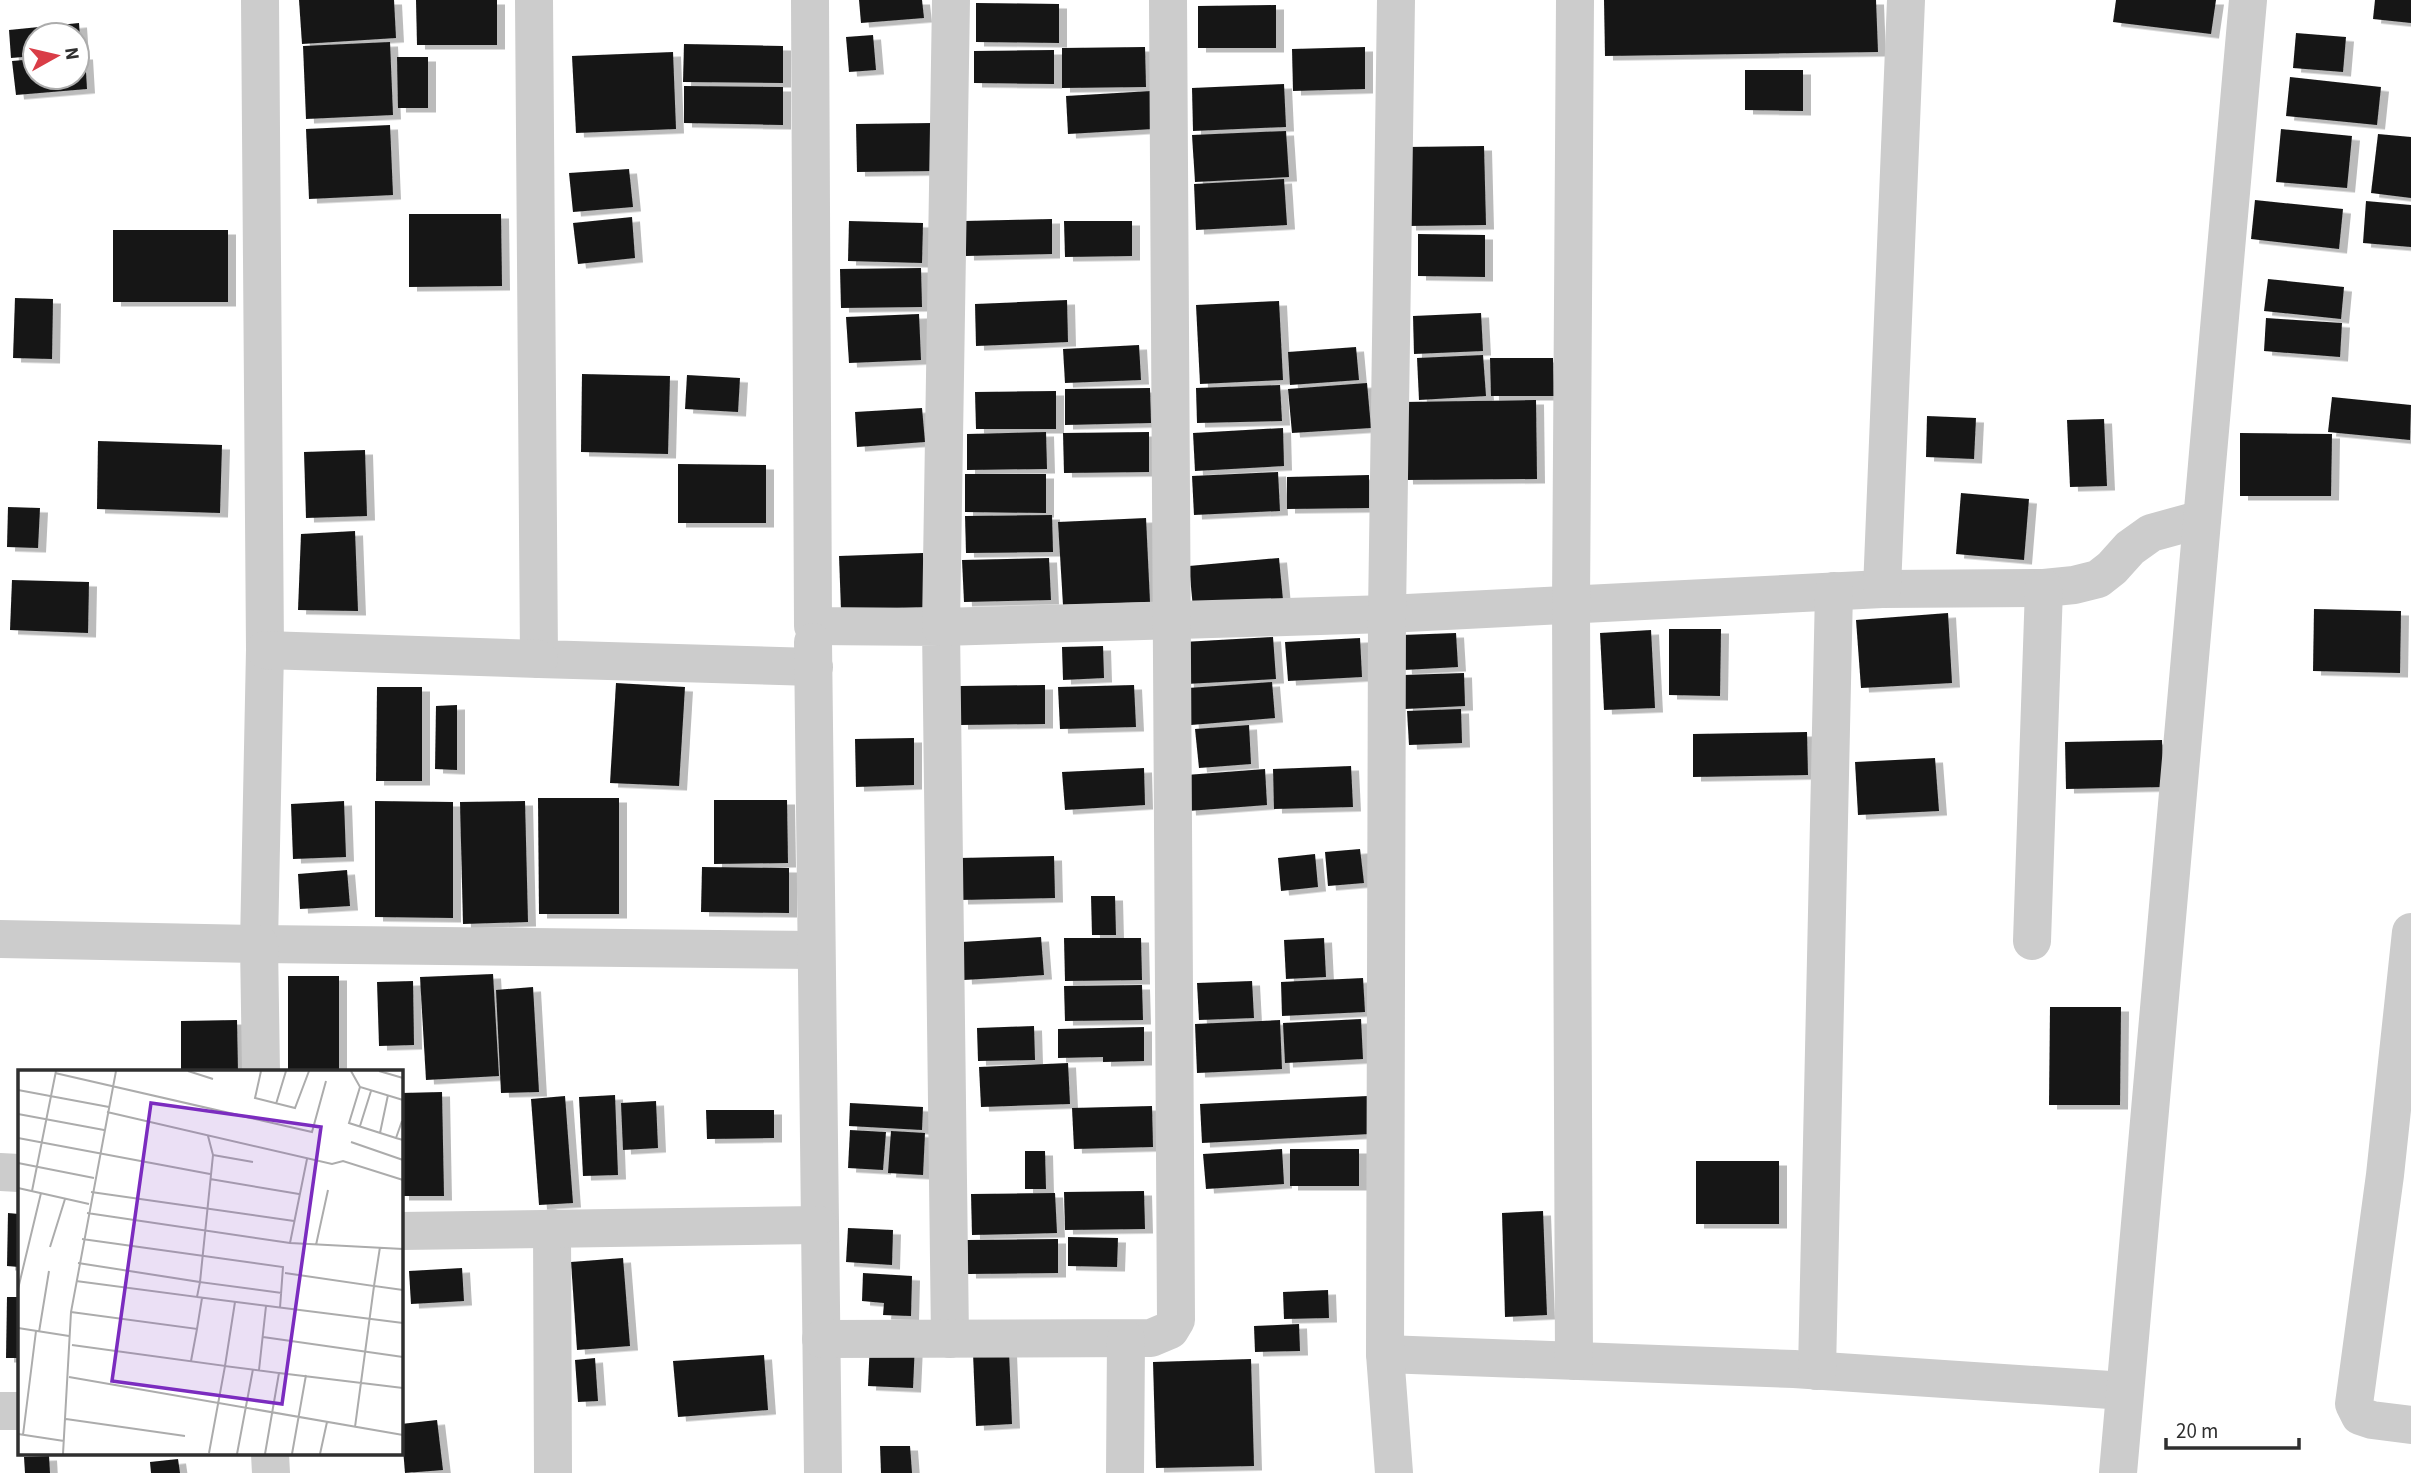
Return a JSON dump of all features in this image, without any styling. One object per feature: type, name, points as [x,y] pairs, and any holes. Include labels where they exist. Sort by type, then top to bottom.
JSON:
[{"type":"street","points":[[260,0],[265,650],[259,944],[261,1070]]},
{"type":"street","points":[[534,0],[539,659]]},
{"type":"street","points":[[810,0],[813,626],[823,1473]]},
{"type":"street","points":[[950,1339],[941,627],[951,0]]},
{"type":"street","points":[[821,1339],[1152,1338],[1170,1331],[1176,1320],[1168,0]]},
{"type":"street","points":[[1394,1473],[1385,1354],[1387,614],[1396,0]]},
{"type":"street","points":[[1574,1361],[1571,605],[1575,0]]},
{"type":"street","points":[[1882,589],[1906,0]]},
{"type":"street","points":[[2118,1473],[2248,0]]},
{"type":"street","points":[[813,626],[941,627],[1170,622],[1882,589],[2044,588],[2098,579],[2130,548],[2151,533],[2202,519]]},
{"type":"street","points":[[2032,941],[2044,588]]},
{"type":"street","points":[[1816,1371],[1833,591]]},
{"type":"street","points":[[265,650],[814,667]]},
{"type":"street","points":[[2411,932],[2385,1175],[2354,1404],[2360,1416],[2411,1425]]},
{"type":"street","points":[[0,940],[816,950]]},
{"type":"street","points":[[0,1172],[18,1173]]},
{"type":"street","points":[[402,1231],[819,1225]]},
{"type":"street","points":[[552,1228],[553,1473]]},
{"type":"street","points":[[1125,1473],[1126,1339]]},
{"type":"street","points":[[1385,1354],[1816,1371],[2125,1391]]},
{"type":"street","points":[[0,1411],[18,1411]]},
{"type":"building","points":[[299,0],[394,0],[396,38],[302,44]]},
{"type":"building","points":[[416,0],[497,0],[497,45],[417,45]]},
{"type":"building","points":[[859,0],[922,0],[924,18],[861,23]]},
{"type":"building","points":[[1604,0],[1876,0],[1878,52],[1605,56]]},
{"type":"building","points":[[2116,0],[2216,0],[2211,34],[2113,22]]},
{"type":"building","points":[[2375,0],[2411,0],[2411,23],[2373,19]]},
{"type":"building","points":[[976,3],[1059,4],[1059,43],[976,42]]},
{"type":"building","points":[[1276,5],[1276,48],[1198,48],[1198,6]]},
{"type":"building","points":[[21,29],[21,57],[11,58],[9,30]]},
{"type":"building","points":[[2296,33],[2346,37],[2343,72],[2293,68]]},
{"type":"building","points":[[873,35],[876,70],[849,72],[846,37]]},
{"type":"building","points":[[390,42],[393,115],[306,119],[303,46]]},
{"type":"building","points":[[684,44],[783,46],[783,83],[683,82]]},
{"type":"building","points":[[1145,47],[1146,87],[1062,88],[1062,48]]},
{"type":"building","points":[[1365,47],[1365,89],[1293,91],[1292,49]]},
{"type":"building","points":[[1054,50],[1054,84],[974,83],[974,51]]},
{"type":"building","points":[[673,52],[676,129],[576,133],[572,56]]},
{"type":"building","points":[[397,57],[428,57],[428,108],[398,108]]},
{"type":"building","points":[[21,60],[21,91],[63,91],[16,95],[12,61]]},
{"type":"building","points":[[1745,70],[1803,70],[1803,111],[1745,110]]},
{"type":"building","points":[[2290,77],[2381,87],[2377,125],[2286,116]]},
{"type":"building","points":[[1284,84],[1286,127],[1193,131],[1192,88]]},
{"type":"building","points":[[684,86],[783,87],[783,125],[684,123]]},
{"type":"building","points":[[1151,91],[1153,129],[1068,134],[1066,96]]},
{"type":"building","points":[[933,123],[934,171],[857,172],[856,124]]},
{"type":"building","points":[[390,125],[393,195],[309,199],[306,129]]},
{"type":"building","points":[[2281,129],[2352,136],[2347,188],[2276,182]]},
{"type":"building","points":[[1286,131],[1289,177],[1195,182],[1192,135]]},
{"type":"building","points":[[2378,134],[2411,137],[2411,198],[2371,193]]},
{"type":"building","points":[[1484,146],[1486,225],[1408,226],[1407,147]]},
{"type":"building","points":[[629,169],[633,207],[573,212],[569,173]]},
{"type":"building","points":[[1284,179],[1287,225],[1196,230],[1194,184]]},
{"type":"building","points":[[2255,200],[2343,209],[2339,249],[2251,239]]},
{"type":"building","points":[[2366,201],[2411,205],[2411,247],[2363,243]]},
{"type":"building","points":[[409,214],[501,214],[502,286],[409,287]]},
{"type":"building","points":[[632,217],[635,258],[578,264],[573,223]]},
{"type":"building","points":[[1052,219],[1052,254],[966,256],[965,221]]},
{"type":"building","points":[[849,221],[923,223],[922,263],[848,261]]},
{"type":"building","points":[[1064,221],[1132,221],[1132,256],[1065,257]]},
{"type":"building","points":[[113,230],[228,230],[228,302],[113,302]]},
{"type":"building","points":[[1418,234],[1485,235],[1485,277],[1418,276]]},
{"type":"building","points":[[921,268],[922,307],[841,308],[840,269]]},
{"type":"building","points":[[2268,279],[2344,287],[2341,319],[2264,311]]},
{"type":"building","points":[[15,298],[53,299],[52,359],[13,358]]},
{"type":"building","points":[[1067,300],[1068,342],[976,346],[975,304]]},
{"type":"building","points":[[1279,301],[1283,380],[1200,384],[1196,305]]},
{"type":"building","points":[[1481,313],[1483,351],[1414,354],[1413,316]]},
{"type":"building","points":[[919,314],[921,360],[849,363],[846,317]]},
{"type":"building","points":[[2266,318],[2342,323],[2340,357],[2264,351]]},
{"type":"building","points":[[1139,345],[1141,380],[1065,383],[1063,349]]},
{"type":"building","points":[[1356,347],[1359,380],[1290,385],[1288,352]]},
{"type":"building","points":[[1483,355],[1486,396],[1419,400],[1417,358]]},
{"type":"building","points":[[1490,358],[1553,358],[1554,396],[1491,396]]},
{"type":"building","points":[[582,374],[670,376],[668,454],[581,452]]},
{"type":"building","points":[[687,375],[740,378],[738,412],[685,409]]},
{"type":"building","points":[[1367,383],[1371,428],[1292,433],[1288,389]]},
{"type":"building","points":[[1280,385],[1282,421],[1197,423],[1196,388]]},
{"type":"building","points":[[1150,388],[1151,423],[1065,425],[1065,389]]},
{"type":"building","points":[[1056,391],[1056,429],[976,429],[975,392]]},
{"type":"building","points":[[2332,397],[2411,405],[2410,440],[2328,432]]},
{"type":"building","points":[[1536,400],[1537,479],[1405,480],[1403,402]]},
{"type":"building","points":[[922,408],[925,442],[857,447],[855,412]]},
{"type":"building","points":[[1927,416],[1976,418],[1974,459],[1926,457]]},
{"type":"building","points":[[2104,419],[2107,486],[2070,487],[2067,420]]},
{"type":"building","points":[[1283,428],[1284,466],[1195,471],[1193,433]]},
{"type":"building","points":[[1046,432],[1047,469],[967,470],[967,434]]},
{"type":"building","points":[[1149,432],[1149,472],[1064,473],[1063,433]]},
{"type":"building","points":[[2240,433],[2332,434],[2331,496],[2240,496]]},
{"type":"building","points":[[98,441],[222,445],[220,513],[97,509]]},
{"type":"building","points":[[365,450],[367,516],[306,518],[304,452]]},
{"type":"building","points":[[678,464],[766,465],[766,523],[678,523]]},
{"type":"building","points":[[1278,472],[1280,511],[1194,515],[1192,476]]},
{"type":"building","points":[[965,474],[1046,474],[1046,513],[965,512]]},
{"type":"building","points":[[1369,475],[1369,508],[1287,509],[1287,477]]},
{"type":"building","points":[[1961,493],[2029,499],[2024,560],[1956,554]]},
{"type":"building","points":[[8,507],[40,508],[38,548],[7,547]]},
{"type":"building","points":[[1052,515],[1053,552],[966,553],[965,516]]},
{"type":"building","points":[[1146,518],[1150,602],[1063,605],[1058,522]]},
{"type":"building","points":[[355,531],[358,611],[298,610],[301,534]]},
{"type":"building","points":[[923,553],[925,607],[841,610],[839,556]]},
{"type":"building","points":[[1049,558],[1051,600],[964,602],[962,560]]},
{"type":"building","points":[[1279,558],[1283,600],[1193,608],[1189,566]]},
{"type":"building","points":[[12,580],[89,582],[88,633],[10,630]]},
{"type":"building","points":[[2314,609],[2401,611],[2400,673],[2313,671]]},
{"type":"building","points":[[1948,613],[1952,683],[1861,688],[1856,620]]},
{"type":"building","points":[[1669,629],[1721,629],[1720,696],[1669,695]]},
{"type":"building","points":[[1651,630],[1655,708],[1604,710],[1600,633]]},
{"type":"building","points":[[1456,633],[1458,667],[1404,670],[1402,635]]},
{"type":"building","points":[[1273,637],[1276,679],[1186,684],[1183,642]]},
{"type":"building","points":[[1360,638],[1362,677],[1288,681],[1285,642]]},
{"type":"building","points":[[1103,646],[1104,678],[1063,680],[1062,647]]},
{"type":"building","points":[[1464,673],[1465,706],[1405,709],[1404,675]]},
{"type":"building","points":[[1272,682],[1275,718],[1191,725],[1188,688]]},
{"type":"building","points":[[616,683],[685,687],[679,786],[610,783]]},
{"type":"building","points":[[1045,685],[1045,724],[960,725],[960,686]]},
{"type":"building","points":[[1134,685],[1136,727],[1060,729],[1058,687]]},
{"type":"building","points":[[377,687],[422,687],[422,781],[376,781]]},
{"type":"building","points":[[457,705],[457,770],[435,769],[436,706]]},
{"type":"building","points":[[1461,709],[1462,743],[1409,745],[1407,711]]},
{"type":"building","points":[[1249,725],[1251,764],[1199,768],[1195,729]]},
{"type":"building","points":[[1807,732],[1808,775],[1693,777],[1693,734]]},
{"type":"building","points":[[914,738],[914,785],[856,787],[855,739]]},
{"type":"building","points":[[2162,740],[2164,787],[2066,789],[2065,742]]},
{"type":"building","points":[[1935,758],[1939,811],[1858,815],[1855,762]]},
{"type":"building","points":[[1351,766],[1353,807],[1274,809],[1273,769]]},
{"type":"building","points":[[1144,768],[1145,805],[1065,810],[1062,772]]},
{"type":"building","points":[[1265,769],[1267,805],[1188,811],[1186,775]]},
{"type":"building","points":[[538,798],[619,798],[619,914],[539,914]]},
{"type":"building","points":[[714,800],[787,800],[788,863],[714,864]]},
{"type":"building","points":[[344,801],[346,857],[293,859],[291,804]]},
{"type":"building","points":[[375,801],[453,802],[453,918],[375,917]]},
{"type":"building","points":[[525,801],[528,922],[463,924],[460,802]]},
{"type":"building","points":[[1360,849],[1364,883],[1328,886],[1325,852]]},
{"type":"building","points":[[1315,854],[1318,887],[1281,891],[1278,858]]},
{"type":"building","points":[[1054,856],[1055,898],[960,900],[959,858]]},
{"type":"building","points":[[702,867],[789,868],[789,913],[701,912]]},
{"type":"building","points":[[347,870],[350,906],[300,909],[298,874]]},
{"type":"building","points":[[1091,896],[1115,896],[1116,935],[1092,935]]},
{"type":"building","points":[[1041,937],[1044,975],[964,980],[962,942]]},
{"type":"building","points":[[1064,938],[1141,938],[1142,980],[1065,981]]},
{"type":"building","points":[[1324,938],[1326,977],[1286,979],[1284,940]]},
{"type":"building","points":[[493,974],[499,1076],[426,1080],[420,977]]},
{"type":"building","points":[[288,976],[339,976],[339,1070],[288,1070]]},
{"type":"building","points":[[1363,978],[1365,1012],[1282,1016],[1281,982]]},
{"type":"building","points":[[413,981],[414,1045],[379,1046],[377,982]]},
{"type":"building","points":[[1252,981],[1254,1018],[1199,1020],[1197,983]]},
{"type":"building","points":[[1142,985],[1143,1020],[1065,1021],[1064,986]]},
{"type":"building","points":[[533,987],[539,1092],[501,1093],[496,990]]},
{"type":"building","points":[[2050,1007],[2121,1007],[2120,1105],[2049,1105]]},
{"type":"building","points":[[1361,1019],[1363,1059],[1285,1063],[1283,1023]]},
{"type":"building","points":[[237,1020],[238,1070],[181,1070],[181,1021]]},
{"type":"building","points":[[1280,1020],[1282,1069],[1197,1073],[1195,1024]]},
{"type":"building","points":[[1034,1026],[1035,1060],[978,1061],[977,1028]]},
{"type":"building","points":[[1144,1027],[1144,1061],[1103,1062],[1103,1057],[1058,1058],[1058,1029]]},
{"type":"building","points":[[1068,1063],[1070,1104],[981,1107],[979,1067]]},
{"type":"building","points":[[442,1092],[444,1196],[402,1196],[402,1093]]},
{"type":"building","points":[[615,1095],[618,1175],[583,1176],[579,1097]]},
{"type":"building","points":[[565,1096],[573,1203],[539,1205],[531,1099]]},
{"type":"building","points":[[1368,1096],[1370,1134],[1202,1143],[1200,1104]]},
{"type":"building","points":[[656,1101],[658,1148],[623,1150],[621,1103]]},
{"type":"building","points":[[850,1103],[923,1107],[922,1130],[849,1126]]},
{"type":"building","points":[[1152,1106],[1153,1147],[1074,1149],[1072,1108]]},
{"type":"building","points":[[706,1110],[774,1110],[774,1138],[707,1139]]},
{"type":"building","points":[[850,1130],[886,1132],[883,1170],[848,1168]]},
{"type":"building","points":[[891,1131],[925,1133],[923,1175],[888,1173]]},
{"type":"building","points":[[1282,1149],[1284,1184],[1206,1189],[1203,1154]]},
{"type":"building","points":[[1290,1149],[1359,1149],[1359,1186],[1290,1186]]},
{"type":"building","points":[[1025,1151],[1045,1151],[1046,1189],[1025,1189]]},
{"type":"building","points":[[1696,1161],[1779,1161],[1779,1224],[1696,1224]]},
{"type":"building","points":[[1144,1191],[1145,1229],[1065,1230],[1064,1192]]},
{"type":"building","points":[[1055,1193],[1057,1233],[972,1235],[971,1194]]},
{"type":"building","points":[[1543,1211],[1547,1315],[1505,1317],[1502,1213]]},
{"type":"building","points":[[8,1213],[18,1214],[18,1267],[7,1266]]},
{"type":"building","points":[[848,1228],[893,1230],[892,1265],[846,1262]]},
{"type":"building","points":[[1068,1237],[1118,1238],[1117,1267],[1068,1266]]},
{"type":"building","points":[[1058,1239],[1058,1273],[968,1274],[967,1240]]},
{"type":"building","points":[[623,1258],[630,1346],[577,1350],[571,1262]]},
{"type":"building","points":[[462,1268],[464,1301],[411,1304],[409,1271]]},
{"type":"building","points":[[863,1273],[912,1276],[911,1316],[883,1315],[884,1303],[862,1301]]},
{"type":"building","points":[[1328,1290],[1329,1318],[1284,1319],[1283,1292]]},
{"type":"building","points":[[7,1297],[18,1297],[18,1358],[6,1358]]},
{"type":"building","points":[[1299,1324],[1300,1351],[1255,1352],[1254,1326]]},
{"type":"building","points":[[870,1341],[915,1343],[913,1388],[868,1386]]},
{"type":"building","points":[[1009,1351],[1012,1424],[976,1426],[973,1353]]},
{"type":"building","points":[[764,1355],[768,1410],[678,1417],[673,1361]]},
{"type":"building","points":[[595,1358],[598,1401],[578,1402],[575,1360]]},
{"type":"building","points":[[1251,1359],[1254,1466],[1156,1468],[1153,1362]]},
{"type":"building","points":[[437,1420],[443,1470],[405,1473],[402,1424]]},
{"type":"building","points":[[880,1446],[910,1446],[912,1473],[881,1473]]},
{"type":"building","points":[[49,1456],[50,1473],[25,1473],[24,1457]]},
{"type":"building","points":[[178,1459],[180,1473],[151,1473],[150,1462]]}]
